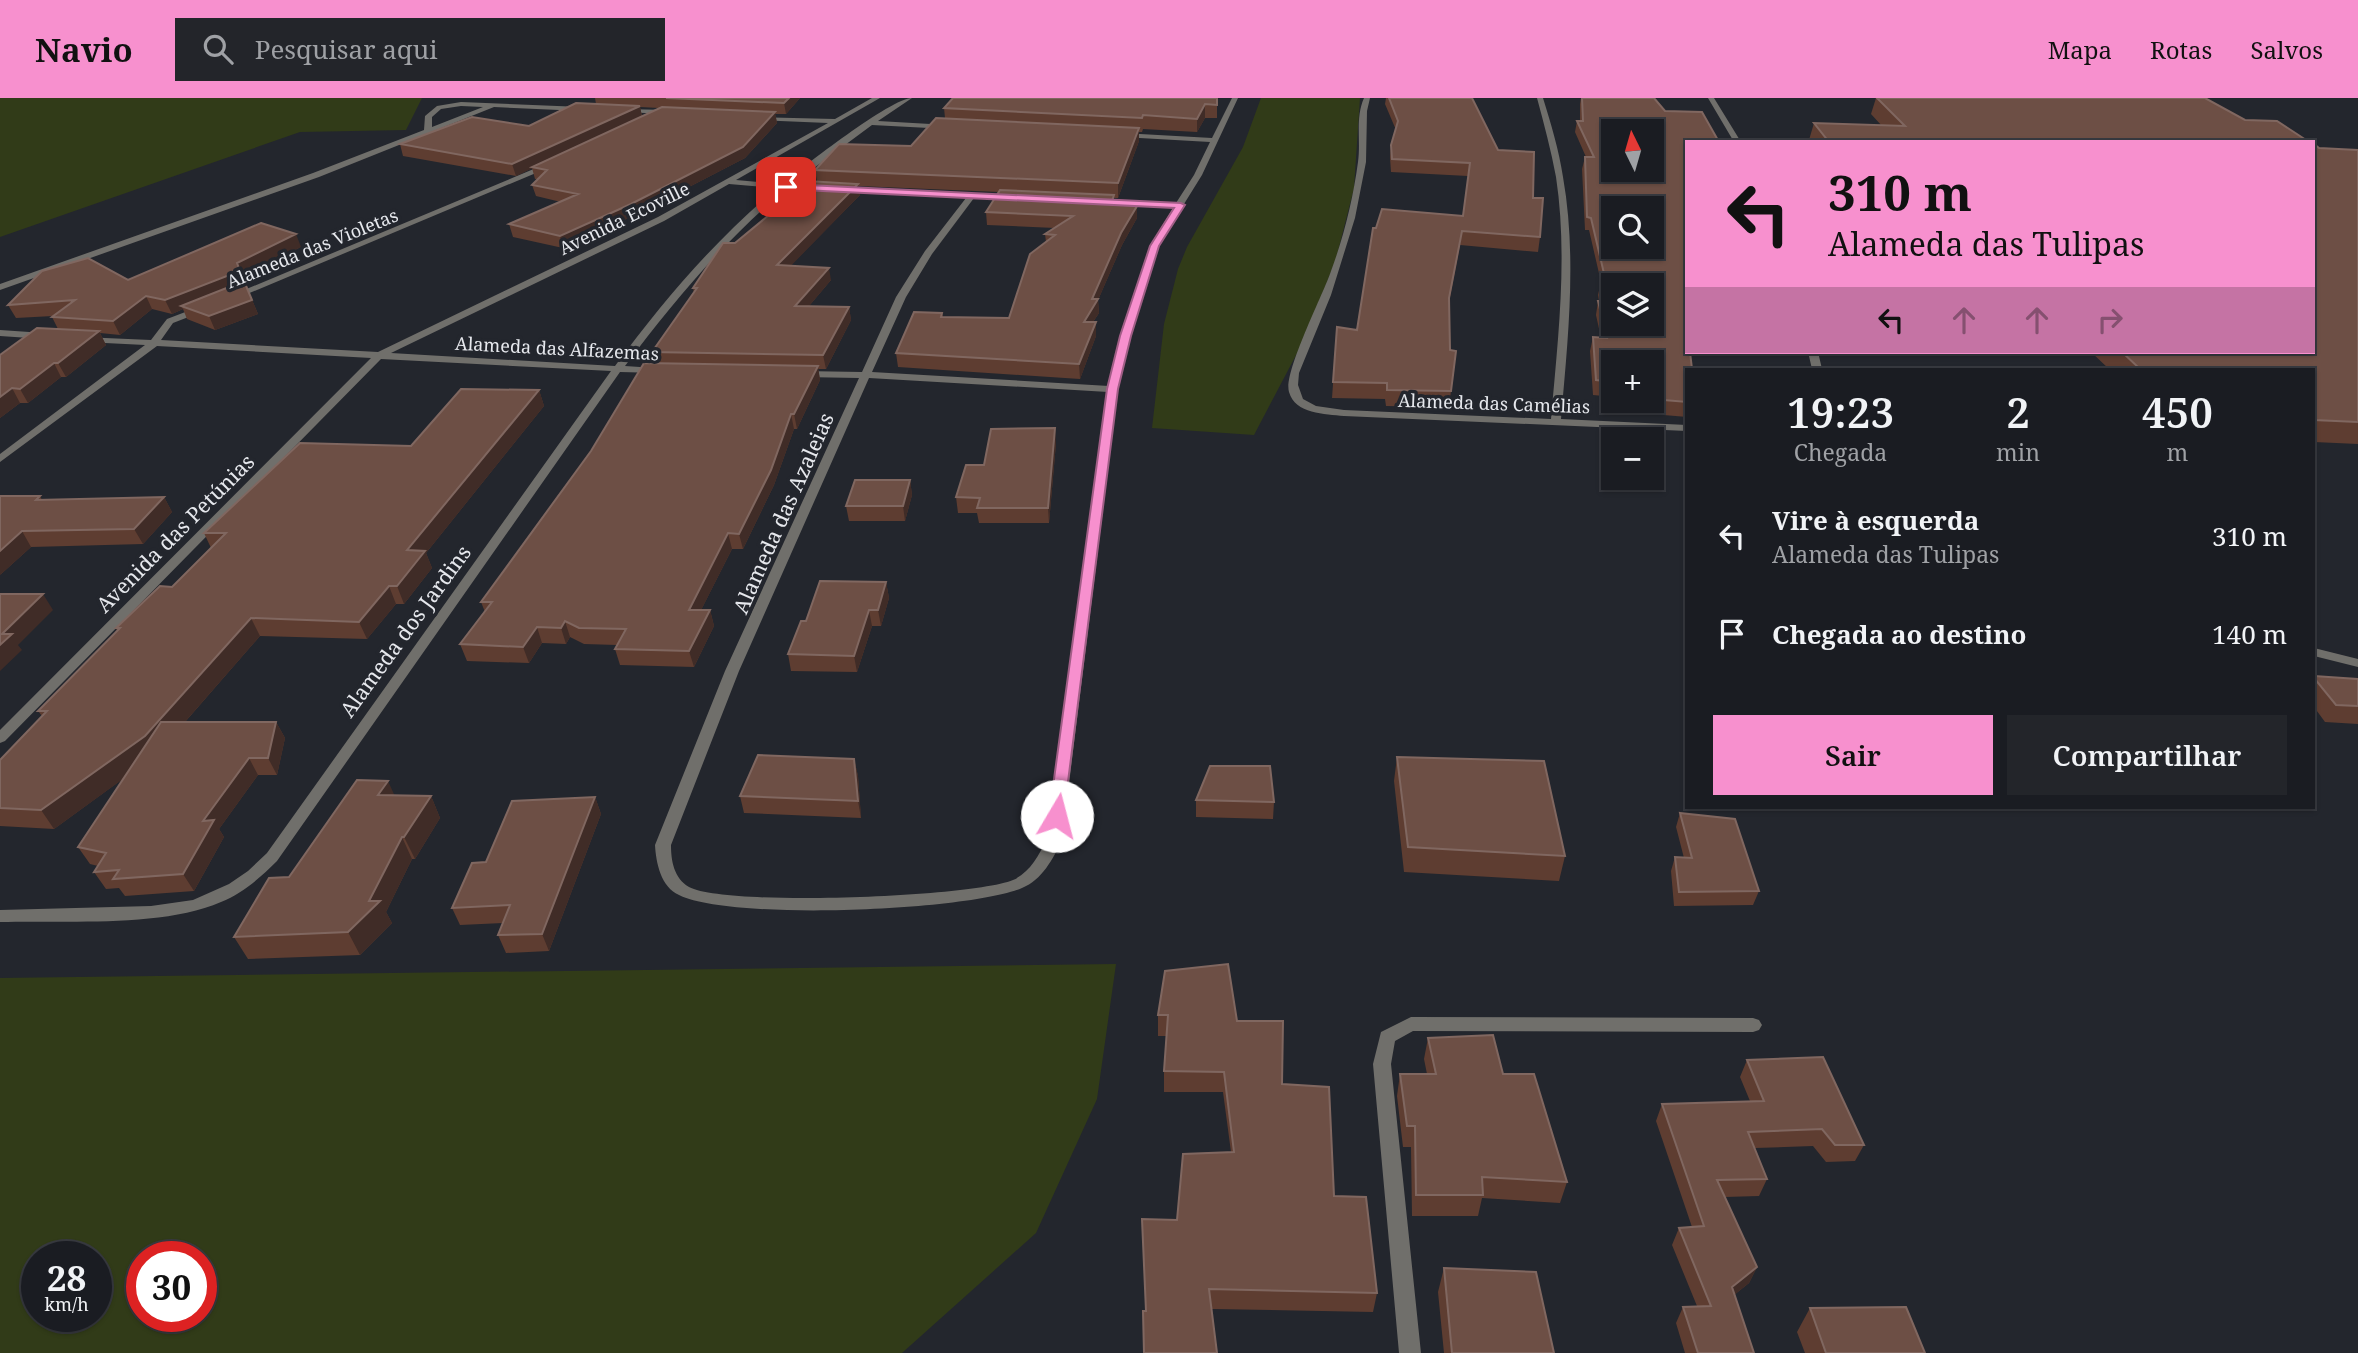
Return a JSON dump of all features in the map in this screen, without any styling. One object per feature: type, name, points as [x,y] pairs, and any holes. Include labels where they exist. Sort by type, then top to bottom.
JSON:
[{"type":"street","name":"Avenida Ecoville","points":[[378,356],[661,219],[877,98]]},
{"type":"street","name":"Alameda dos Jardins","points":[[0,916],[163,914],[212,900],[258,873],[272,858],[370,715],[618,371],[688,281],[723,242],[786,187],[869,123],[909,98]]},
{"type":"street","points":[[783,373],[1113,389],[1125,336],[1154,246],[1181,205],[1235,98]]},
{"type":"street","name":"Alameda das Camélias","points":[[1367,98],[1363,108],[1363,158],[1346,245],[1294,373],[1294,397],[1302,404],[1344,413],[1685,428]]},
{"type":"street","points":[[1541,98],[1560,187],[1568,257],[1556,422]]},
{"type":"street","points":[[1712,98],[1737,140]]},
{"type":"street","points":[[428,131],[428,116],[439,107],[494,105],[598,109]]},
{"type":"street","points":[[0,287],[278,189],[494,105]]},
{"type":"street","points":[[611,110],[678,113]]},
{"type":"street","points":[[646,122],[665,112]]},
{"type":"street","points":[[756,117],[838,121]]},
{"type":"street","points":[[869,123],[952,127]]},
{"type":"street","points":[[1119,135],[1216,140]]},
{"type":"street","name":"Alameda das Violetas","points":[[223,301],[487,194],[561,161]]},
{"type":"street","points":[[730,182],[799,188]]},
{"type":"street","points":[[839,190],[1027,198]]},
{"type":"street","name":"Alameda das Azaleias","points":[[972,196],[929,253],[901,297],[733,671],[663,845],[663,863],[671,878],[686,893],[722,901],[824,904],[928,899],[1016,885],[1043,865],[1054,840],[1113,389]]},
{"type":"street","points":[[1083,201],[1181,205]]},
{"type":"street","name":"Alameda das Violetas","points":[[0,459],[153,344],[170,321],[212,305]]},
{"type":"street","points":[[0,333],[56,337]]},
{"type":"street","name":"Alameda das Alfazemas","points":[[70,338],[673,372]]},
{"type":"street","name":"Avenida das Petúnias","points":[[0,738],[378,356]]},
{"type":"street","points":[[2315,652],[2358,663]]},
{"type":"street","points":[[1410,1353],[1382,1064],[1387,1037],[1411,1024],[1753,1025]]},
{"type":"green space","points":[[0,98],[422,98],[406,130],[300,132],[0,237]]},
{"type":"green space","points":[[1261,98],[1360,98],[1354,188],[1336,259],[1305,338],[1254,435],[1152,428],[1164,324],[1178,269],[1187,247],[1243,147]]},
{"type":"green space","points":[[1116,964],[1097,1099],[1036,1233],[902,1353],[0,1353],[0,978]]},
{"type":"building","points":[[666,98],[789,98],[784,103]]},
{"type":"building","points":[[953,98],[1217,98],[1217,105],[1205,104],[1197,119],[1143,115],[1142,118],[944,108]]},
{"type":"building","points":[[1389,98],[1472,98],[1498,150],[1534,152],[1533,198],[1543,198],[1540,237],[1462,231],[1449,298],[1450,350],[1456,351],[1451,391],[1387,390],[1387,383],[1333,382],[1337,327],[1357,330],[1373,228],[1376,228],[1382,209],[1463,216],[1470,163],[1392,159],[1391,145],[1398,121]]},
{"type":"building","points":[[1582,98],[1654,98],[1665,111],[1702,112],[1718,140],[1685,140],[1685,354],[1690,354],[1692,368],[1685,368],[1685,402],[1664,400],[1664,350],[1601,350],[1601,381],[1596,380],[1593,337],[1664,336],[1664,273],[1604,273],[1591,218],[1587,217],[1585,157],[1594,157],[1577,121],[1583,121]]},
{"type":"building","points":[[1877,98],[2205,98],[2245,120],[2277,121],[2306,140],[1827,140],[1814,123],[1905,126]]},
{"type":"building","points":[[576,103],[640,106],[512,164],[400,144],[472,117],[529,126]]},
{"type":"building","points":[[662,107],[775,112],[743,147],[631,204],[560,236],[509,224],[578,194],[532,185],[547,170],[532,167]]},
{"type":"building","points":[[936,118],[1139,128],[1118,183],[815,170],[839,144],[911,146]]},
{"type":"building","points":[[2315,145],[2319,148],[2358,150],[2358,422],[2315,420],[2315,368],[2139,368],[2124,354],[2315,354]]},
{"type":"building","points":[[807,181],[858,184],[777,265],[829,268],[795,306],[849,307],[823,355],[652,352],[697,288],[693,288],[723,243],[735,243],[780,206],[785,206]]},
{"type":"building","points":[[1000,190],[1114,195],[1111,204],[1137,206],[1121,233],[1092,299],[1098,299],[1084,322],[1096,322],[1079,364],[896,353],[914,312],[942,313],[941,317],[1009,318],[1030,254],[1055,235],[1045,234],[1073,216],[986,212]]},
{"type":"building","points":[[261,223],[296,234],[237,263],[240,271],[165,300],[146,296],[113,321],[52,317],[75,300],[8,305],[42,271],[88,258],[128,280]]},
{"type":"building","points":[[244,281],[252,300],[209,316],[181,306]]},
{"type":"building","points":[[37,328],[99,331],[20,389],[12,388],[0,397],[0,355]]},
{"type":"building","points":[[644,363],[818,366],[794,414],[791,414],[771,470],[739,534],[728,533],[689,610],[710,610],[689,651],[615,649],[626,629],[579,628],[565,621],[561,628],[537,627],[523,647],[460,644],[492,602],[481,602],[591,451]]},
{"type":"building","points":[[461,389],[539,390],[407,550],[425,551],[397,586],[389,586],[359,622],[251,618],[145,736],[41,810],[0,808],[0,760],[47,711],[38,711],[120,628],[116,628],[160,586],[172,587],[226,533],[204,533],[300,443],[411,446]]},
{"type":"building","points":[[1055,428],[1048,508],[977,508],[980,498],[956,497],[966,465],[984,465],[991,429]]},
{"type":"building","points":[[855,480],[910,480],[903,506],[846,506]]},
{"type":"building","points":[[0,496],[40,496],[36,500],[164,497],[134,529],[22,531],[0,551]]},
{"type":"building","points":[[820,581],[886,582],[878,610],[869,610],[854,656],[788,654],[801,621],[806,621]]},
{"type":"building","points":[[0,594],[43,594],[2,634],[12,634],[0,645]]},
{"type":"building","points":[[2315,676],[2358,679],[2358,706],[2336,705]]},
{"type":"building","points":[[161,722],[276,722],[268,758],[249,758],[203,821],[214,820],[183,874],[113,879],[119,870],[94,872],[106,853],[78,847]]},
{"type":"building","points":[[758,755],[854,759],[858,801],[740,796]]},
{"type":"building","points":[[1397,757],[1544,761],[1565,856],[1408,847]]},
{"type":"building","points":[[1210,766],[1270,766],[1274,802],[1196,800]]},
{"type":"building","points":[[357,780],[388,781],[378,795],[431,796],[402,837],[369,901],[380,901],[348,932],[234,937],[269,878],[289,877]]},
{"type":"building","points":[[595,797],[542,934],[498,935],[510,905],[452,908],[472,863],[486,862],[512,801]]},
{"type":"building","points":[[1680,813],[1735,819],[1759,891],[1679,892],[1675,857],[1692,858]]},
{"type":"building","points":[[1228,964],[1237,1021],[1283,1021],[1282,1084],[1329,1087],[1334,1196],[1366,1197],[1377,1293],[1209,1289],[1217,1353],[1144,1353],[1143,1311],[1146,1311],[1142,1219],[1177,1220],[1183,1154],[1234,1152],[1224,1072],[1164,1071],[1168,1015],[1158,1015],[1165,971]]},
{"type":"building","points":[[1493,1035],[1503,1074],[1534,1074],[1567,1182],[1482,1177],[1483,1195],[1416,1195],[1415,1126],[1407,1126],[1400,1074],[1436,1074],[1428,1038]]},
{"type":"building","points":[[1823,1057],[1864,1145],[1835,1145],[1822,1129],[1748,1132],[1767,1179],[1717,1180],[1757,1267],[1732,1287],[1754,1353],[1698,1353],[1683,1307],[1711,1306],[1679,1228],[1704,1226],[1662,1104],[1764,1101],[1747,1060]]},
{"type":"building","points":[[1444,1268],[1536,1272],[1554,1353],[1452,1353]]},
{"type":"building","points":[[1906,1307],[1925,1353],[1826,1353],[1810,1308]]},
{"type":"route","points":[[786,187],[1181,205],[1154,246],[1125,336],[1113,389],[1057,816]]}]
